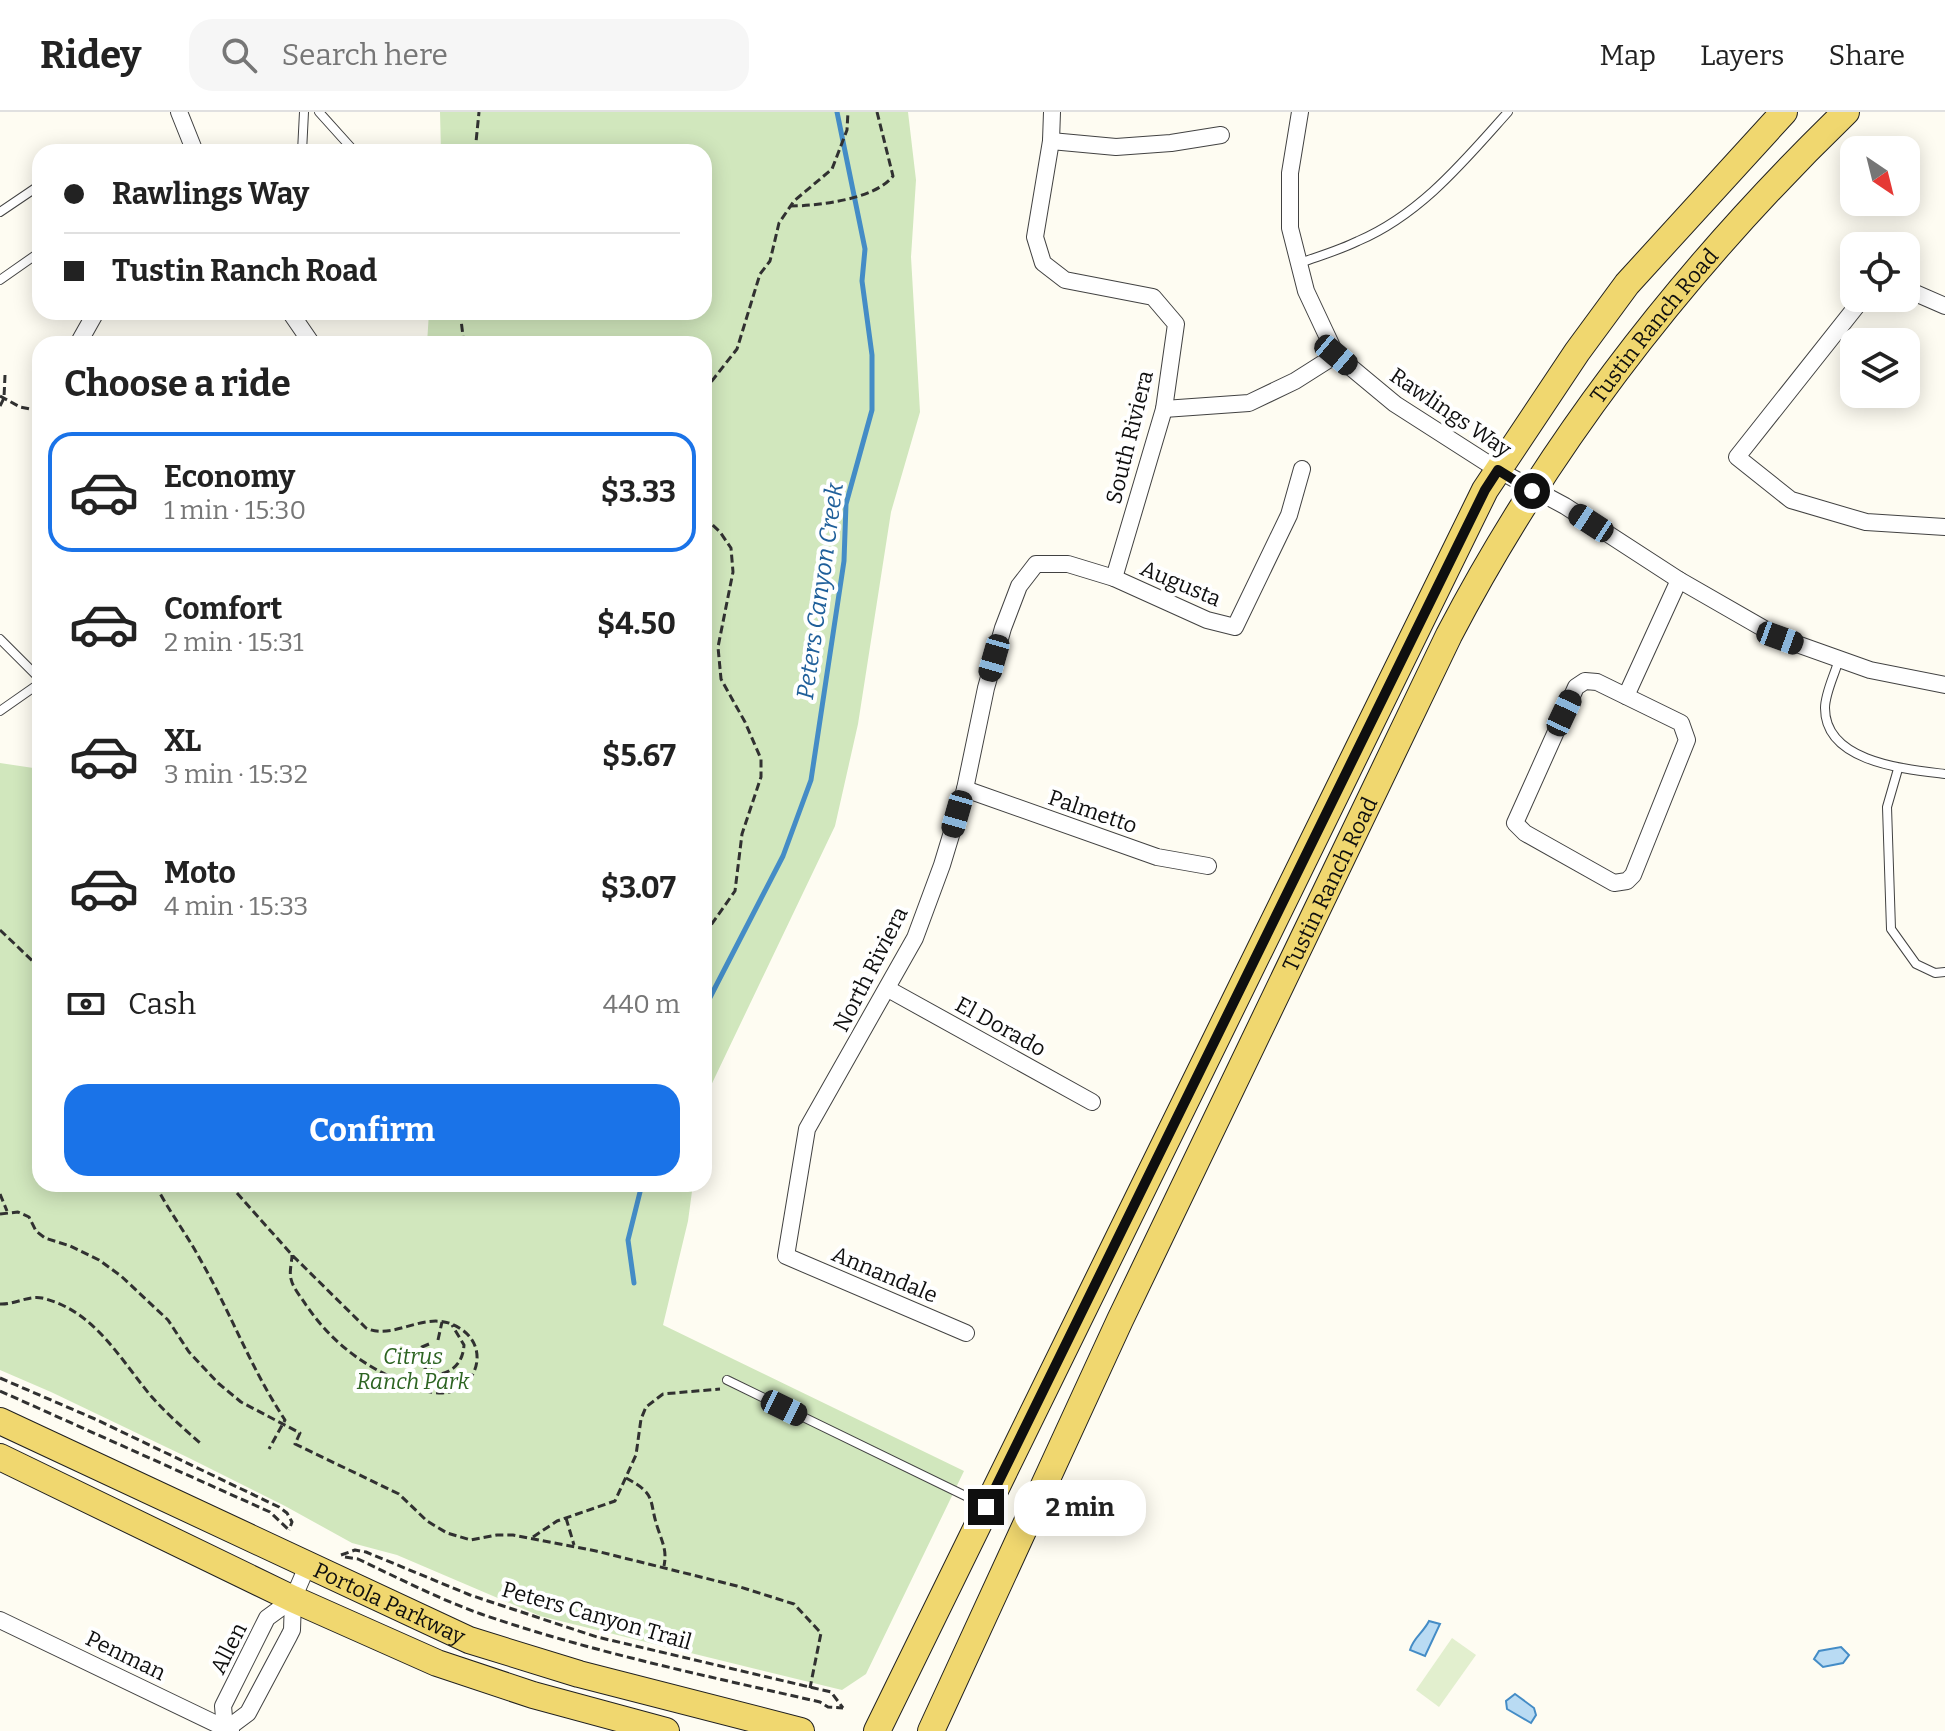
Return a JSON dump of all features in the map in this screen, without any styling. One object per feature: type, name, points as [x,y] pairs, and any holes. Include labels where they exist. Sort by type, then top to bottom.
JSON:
[{"type":"main road","name":"Tustin Ranch Road","points":[[877,1731],[1485,490],[1577,352],[1627,284],[1784,112]]},
{"type":"main road","name":"Tustin Ranch Road","points":[[931,1731],[1120,1320],[1449,635],[1488,560],[1624,359],[1759,199],[1846,112]]},
{"type":"main road","name":"Portola Parkway","points":[[0,1421],[469,1640],[579,1674],[801,1731]]},
{"type":"main road","name":"Portola Parkway","points":[[0,1457],[293,1599],[437,1663],[533,1695],[666,1731]]},
{"type":"street","points":[[179,112],[192,144]]},
{"type":"street","name":"South Riviera","points":[[1052,112],[1051,141],[1035,237],[1043,263],[1065,280],[1153,297],[1176,324],[1164,409],[1114,578]]},
{"type":"street","name":"Rawlings Way","points":[[1300,112],[1290,173],[1290,228],[1306,291],[1336,355],[1395,404],[1498,470],[1532,491],[1565,506],[1679,580],[1780,638],[1870,670],[1945,685]]},
{"type":"street","points":[[1051,141],[1116,147],[1221,135]]},
{"type":"street","points":[[1920,295],[1945,306]]},
{"type":"street","points":[[1852,312],[1737,457],[1791,500],[1866,522],[1945,527]]},
{"type":"street","points":[[1164,409],[1249,403],[1295,381],[1336,355]]},
{"type":"street","name":"Augusta","points":[[1036,564],[1068,564],[1114,578],[1207,620],[1235,627],[1289,515],[1302,469]]},
{"type":"street","name":"North Riviera","points":[[786,1256],[807,1129],[915,938],[965,789],[986,688],[1003,628],[1019,586],[1036,564]]},
{"type":"street","points":[[1626,696],[1679,580]]},
{"type":"street","points":[[1585,681],[1597,682],[1626,696],[1681,723],[1687,740],[1633,875],[1627,881],[1614,883],[1525,833],[1515,823],[1576,687],[1585,681]]},
{"type":"street","name":"Palmetto","points":[[965,789],[1157,857],[1208,866]]},
{"type":"street","name":"El Dorado","points":[[888,989],[1092,1102]]},
{"type":"street","name":"Annandale","points":[[786,1256],[966,1333]]},
{"type":"street","name":"Allen","points":[[293,1599],[267,1618],[223,1706],[227,1730],[246,1716],[292,1630],[293,1599],[308,1564]]},
{"type":"street","name":"Penman","points":[[0,1620],[227,1730]]},
{"type":"lane","points":[[302,144],[304,112]]},
{"type":"lane","points":[[319,112],[348,144]]},
{"type":"lane","points":[[1300,263],[1360,241],[1417,205],[1449,179],[1508,112]]},
{"type":"lane","points":[[0,212],[32,190]]},
{"type":"lane","points":[[0,280],[32,258]]},
{"type":"lane","points":[[0,639],[32,673]]},
{"type":"lane","points":[[1839,659],[1825,705],[1828,729],[1845,748],[1898,769],[1945,774]]},
{"type":"lane","points":[[0,711],[32,687]]},
{"type":"lane","points":[[1898,769],[1887,807],[1891,929],[1916,964],[1935,973],[1945,972]]},
{"type":"lane","points":[[727,1380],[986,1507]]},
{"type":"path","points":[[476,144],[479,112]]},
{"type":"path","points":[[712,381],[737,349],[760,274],[770,261],[779,223],[790,206],[832,169],[847,130],[848,112]]},
{"type":"path","points":[[790,206],[808,206],[847,198],[887,184],[893,176],[877,112]]},
{"type":"path","points":[[0,406],[5,375]]},
{"type":"path","points":[[2,397],[32,409]]},
{"type":"path","points":[[712,524],[731,548],[733,572],[718,647],[721,679],[761,759],[761,777],[742,834],[735,891],[712,924]]},
{"type":"path","points":[[0,930],[32,960]]},
{"type":"path","points":[[160,1192],[231,1317],[248,1359],[285,1420],[269,1449]]},
{"type":"path","points":[[236,1192],[292,1255],[359,1322],[374,1332],[413,1323],[442,1322],[471,1338],[478,1353],[473,1376],[455,1390],[441,1393],[415,1387],[367,1366],[328,1335],[293,1283],[290,1276],[292,1255]]},
{"type":"path","points":[[0,1194],[7,1211]]},
{"type":"path","points":[[0,1214],[18,1212],[29,1217],[36,1231],[45,1238],[99,1260],[168,1320],[189,1352],[241,1402],[300,1433],[295,1444],[399,1494],[427,1521],[447,1533],[471,1540],[497,1535],[575,1547],[794,1604],[821,1633],[810,1688]]},
{"type":"path","points":[[0,1304],[11,1305],[40,1297],[83,1319],[107,1339],[165,1412],[200,1443]]},
{"type":"path","points":[[438,1340],[442,1322]]},
{"type":"path","points":[[429,1344],[422,1347],[420,1352],[419,1358],[424,1367],[441,1374],[454,1368],[460,1362],[464,1345],[452,1325]]},
{"type":"path","points":[[0,1378],[95,1419],[279,1507],[292,1522],[289,1530],[270,1512],[0,1391]]},
{"type":"path","points":[[532,1539],[541,1529],[615,1501],[636,1455],[641,1419],[646,1407],[663,1394],[711,1392],[719,1390],[727,1380]]},
{"type":"path","points":[[626,1478],[645,1489],[651,1498],[658,1531],[667,1552],[664,1568]]},
{"type":"path","points":[[566,1518],[575,1547]]},
{"type":"path","name":"Peters Canyon Trail","points":[[355,1550],[366,1552],[543,1621],[810,1688],[831,1692],[843,1708],[828,1707],[820,1702],[711,1677],[520,1626],[478,1613],[358,1559],[341,1555],[355,1550]]},
{"type":"green space","points":[[440,112],[908,112],[916,180],[911,257],[920,412],[891,512],[858,724],[835,826],[712,1083],[712,336],[428,336],[428,320],[712,320],[712,144],[441,144]]},
{"type":"green space","name":"Citrus Ranch Park","points":[[0,763],[32,768],[32,1192],[692,1192],[663,1325],[964,1471],[866,1674],[842,1690],[540,1616],[397,1555],[352,1543],[189,1458],[0,1370]]},
{"type":"green space","points":[[1452,1638],[1476,1655],[1439,1707],[1416,1690]]},
{"type":"water","points":[[1429,1621],[1440,1624],[1425,1656],[1410,1650]]},
{"type":"water","points":[[1841,1647],[1849,1655],[1843,1663],[1823,1667],[1814,1659],[1819,1651]]},
{"type":"water","points":[[1515,1694],[1534,1708],[1536,1715],[1531,1723],[1507,1709],[1506,1701]]},
{"type":"waterway","name":"Peters Canyon Creek","points":[[712,994],[783,856],[811,780],[844,561],[846,504],[872,410],[872,355],[862,281],[865,249],[837,112]]},
{"type":"waterway","name":"Peters Canyon Creek","points":[[634,1283],[628,1240],[640,1192]]},
{"type":"route","points":[[986,1507],[1485,490],[1498,470],[1532,491]]}]
